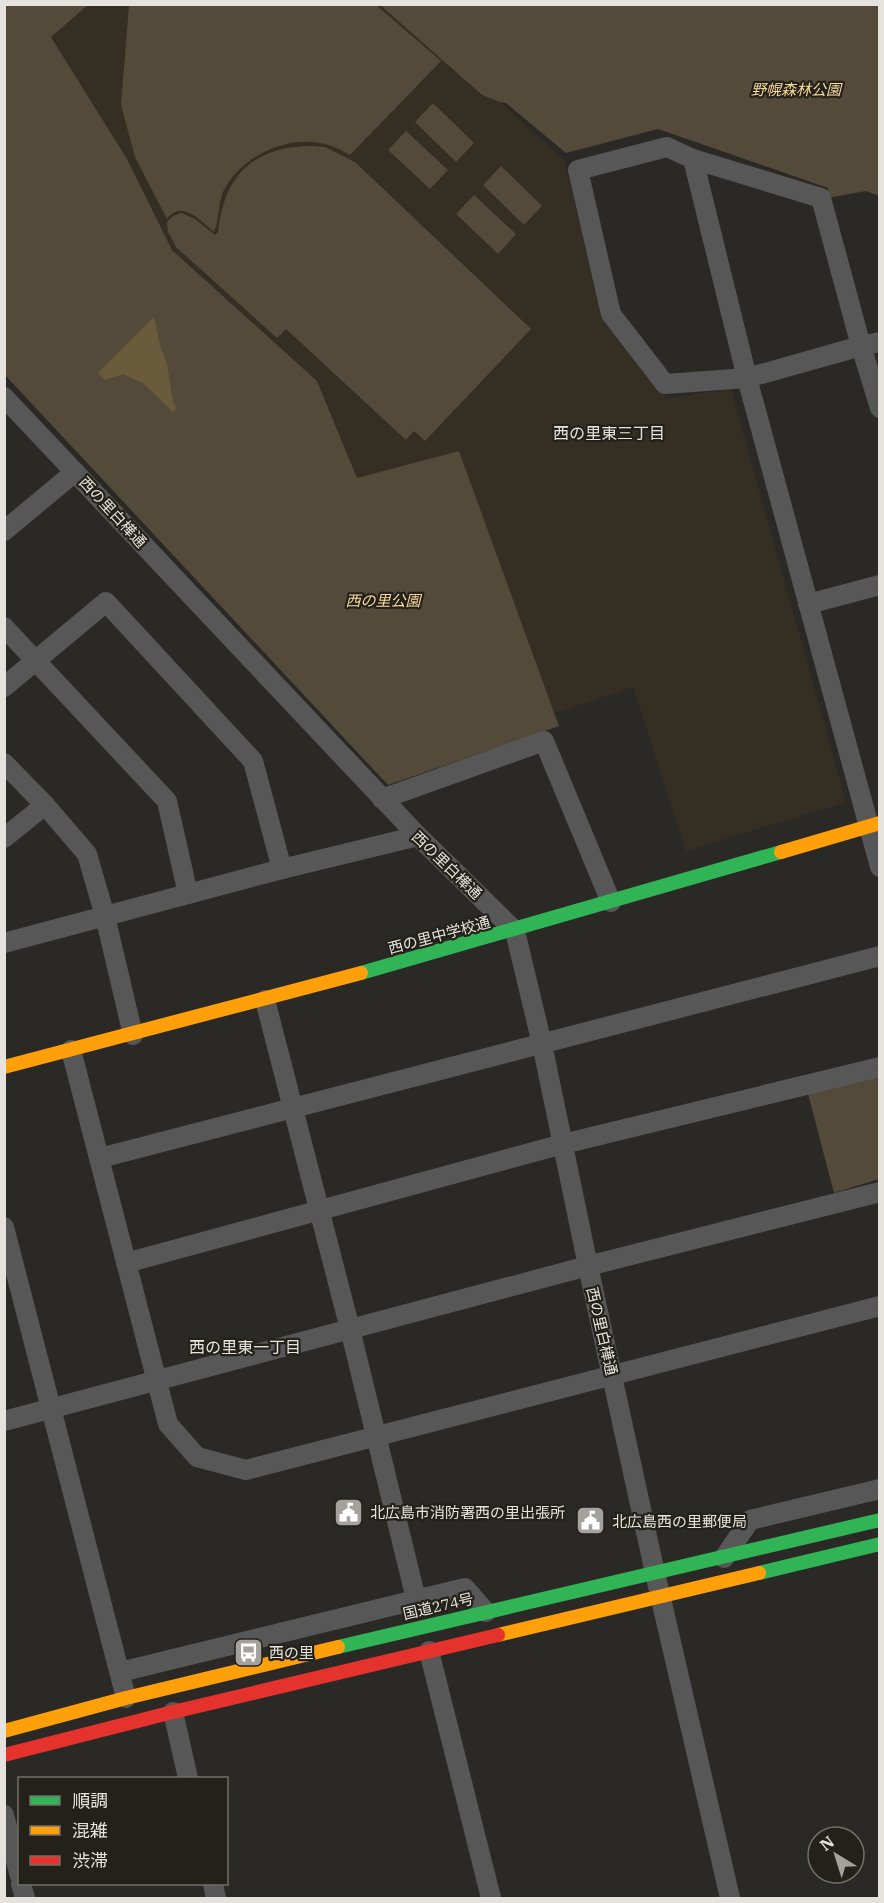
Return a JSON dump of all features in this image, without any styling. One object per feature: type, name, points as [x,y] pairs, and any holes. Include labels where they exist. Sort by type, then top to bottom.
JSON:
[{"type":"main road","name":"西の里中学校通","points":[[4,1067],[265,1000],[515,931],[874,825]]},
{"type":"main road","name":"国道274号","points":[[4,1731],[126,1698],[879,1520]]},
{"type":"main road","points":[[4,1755],[173,1712],[661,1598],[879,1544]]},
{"type":"street","points":[[870,344],[747,378],[665,384],[611,314],[578,170],[668,147],[693,159],[821,198],[870,344],[879,408]]},
{"type":"street","points":[[693,159],[747,378],[808,604],[874,825],[879,867]]},
{"type":"street","name":"西の里白樺通","points":[[4,397],[382,799],[515,931],[542,1044],[655,1573],[730,1899]]},
{"type":"street","points":[[4,531],[75,472]]},
{"type":"street","points":[[808,604],[879,585]]},
{"type":"street","points":[[4,687],[106,602],[253,762],[282,869]]},
{"type":"street","points":[[4,627],[167,801],[188,894]]},
{"type":"street","points":[[382,799],[544,741],[611,902]]},
{"type":"street","points":[[4,763],[45,805],[87,854],[105,916],[133,1035]]},
{"type":"street","points":[[4,838],[45,805]]},
{"type":"street","points":[[4,943],[282,869],[418,836]]},
{"type":"street","points":[[99,1158],[879,956]]},
{"type":"street","points":[[265,1000],[350,1329],[416,1599]]},
{"type":"street","points":[[71,1050],[168,1424],[197,1457],[246,1470],[879,1306]]},
{"type":"street","points":[[126,1263],[563,1144],[879,1067]]},
{"type":"street","points":[[4,1421],[588,1266],[879,1192]]},
{"type":"street","points":[[4,1227],[126,1698]]},
{"type":"street","points":[[724,1558],[750,1520],[879,1489]]},
{"type":"street","points":[[120,1672],[465,1588],[486,1612]]},
{"type":"street","points":[[429,1652],[491,1899]]},
{"type":"street","points":[[173,1712],[188,1777]]},
{"type":"street","points":[[4,1815],[18,1868]]},
{"type":"shaded area","points":[[88,5],[380,5],[482,95],[500,102],[564,159],[604,323],[668,398],[731,389],[846,802],[686,851],[633,687],[555,713],[459,452],[357,479],[317,381],[172,250],[127,159],[51,37]]},
{"type":"shaded area","points":[[154,317],[167,364],[173,402],[177,408],[173,412],[144,384],[123,374],[105,380],[98,373]]},
{"type":"green space","name":"西の里公園","points":[[5,5],[88,5],[51,37],[127,159],[172,250],[317,381],[357,478],[459,451],[559,726],[388,785],[5,375]]},
{"type":"green space","points":[[129,5],[376,5],[441,61],[350,155],[328,145],[306,142],[277,146],[251,160],[230,180],[223,192],[214,232],[185,211],[173,213],[167,219],[135,157],[121,105]]},
{"type":"green space","name":"野幌森林公園","points":[[380,5],[879,5],[879,196],[866,191],[827,198],[828,188],[658,129],[566,153],[506,103],[482,95]]},
{"type":"green space","points":[[433,103],[474,143],[456,162],[415,122]]},
{"type":"green space","points":[[406,131],[448,170],[430,189],[388,150]]},
{"type":"green space","points":[[312,146],[325,147],[355,162],[531,329],[425,441],[414,431],[406,440],[286,329],[277,338],[176,247],[168,232],[167,222],[173,216],[181,213],[195,219],[215,235],[218,232],[221,212],[227,195],[235,180],[246,168],[258,158],[274,151]]},
{"type":"green space","points":[[501,166],[542,206],[524,225],[483,185]]},
{"type":"green space","points":[[474,195],[516,234],[498,254],[456,214]]},
{"type":"green space","points":[[879,1067],[879,1179],[834,1193],[806,1086]]},
{"type":"traffic: fast","points":[[361,973],[781,852]]},
{"type":"traffic: fast","points":[[338,1647],[880,1520]]},
{"type":"traffic: fast","points":[[759,1573],[880,1544]]},
{"type":"traffic: slow","points":[[781,852],[880,823]]},
{"type":"traffic: slow","points":[[4,1067],[361,973]]},
{"type":"traffic: slow","points":[[498,1635],[759,1573]]},
{"type":"traffic: slow","points":[[4,1731],[126,1698],[338,1647]]},
{"type":"traffic: jam","points":[[4,1755],[173,1712],[498,1635]]},
{"type":"place","name":"北広島市消防署西の里出張所","points":[[349,1512]]},
{"type":"place","name":"北広島西の里郵便局","points":[[591,1521]]},
{"type":"place","name":"西の里","points":[[248,1652]]},
{"type":"district","name":"西の里東三丁目","points":[[609,433]]},
{"type":"district","name":"西の里東一丁目","points":[[245,1347]]}]
